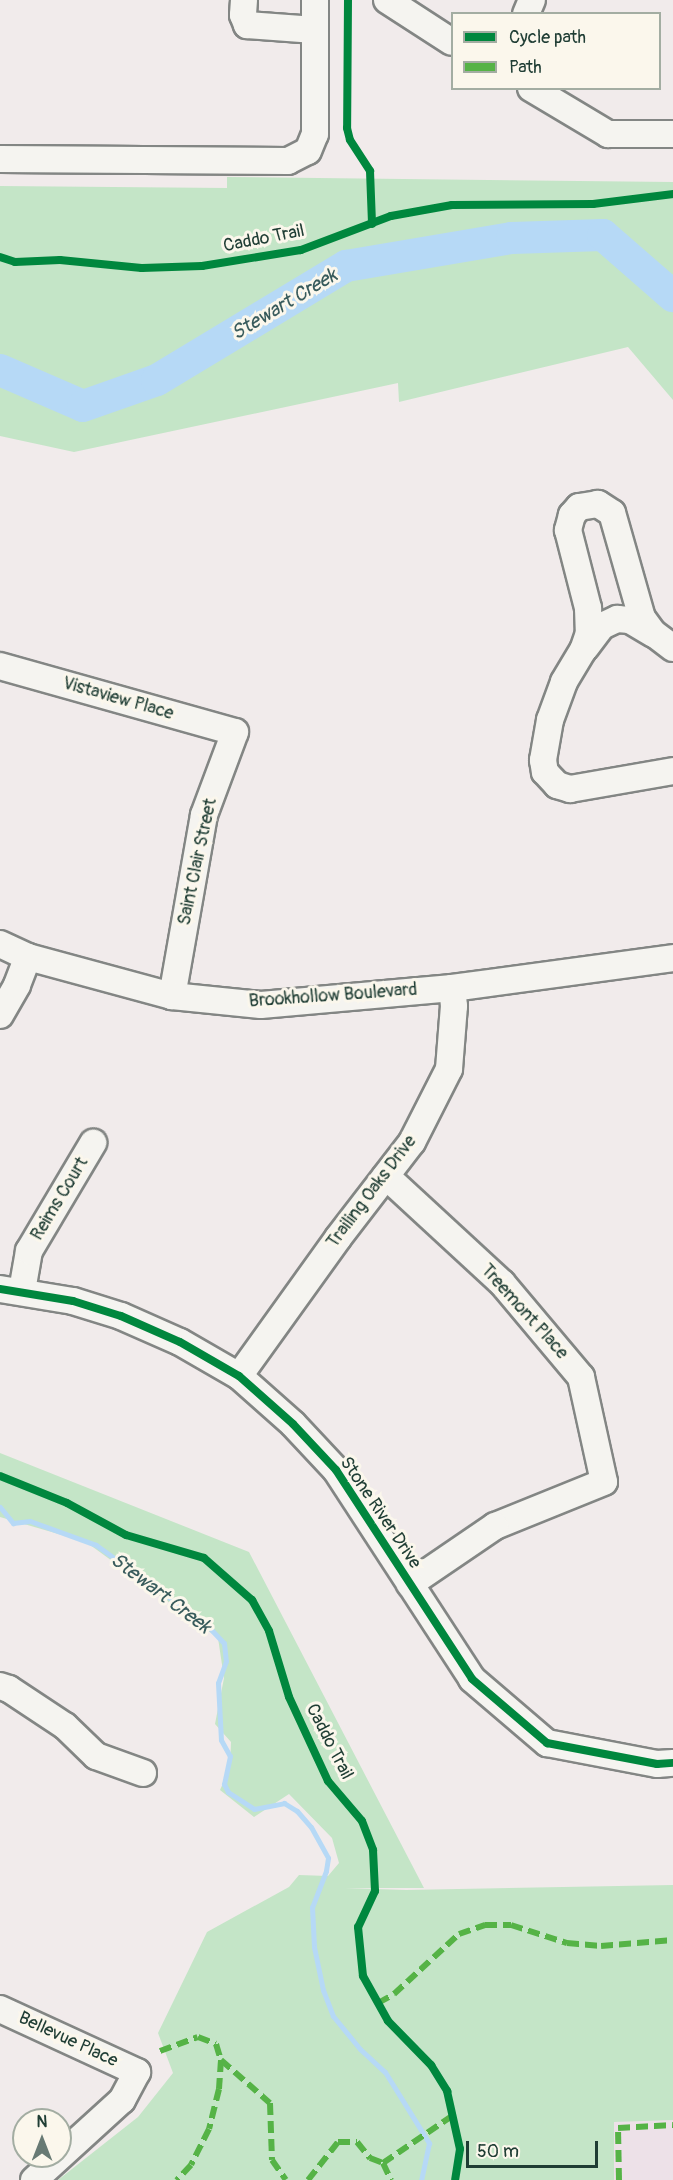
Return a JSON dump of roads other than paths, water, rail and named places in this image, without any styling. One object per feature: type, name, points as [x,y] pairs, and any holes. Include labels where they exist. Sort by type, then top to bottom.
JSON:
[{"type":"street","points":[[244,0],[243,15],[247,25],[315,30]]},
{"type":"street","points":[[0,159],[288,161],[308,151],[315,134],[315,0]]},
{"type":"street","points":[[387,0],[451,41]]},
{"type":"street","points":[[534,90],[608,134],[673,134]]},
{"type":"street","points":[[579,657],[588,638],[589,617],[568,526],[574,512],[586,504],[601,505],[614,516],[638,609],[647,626],[668,644]]},
{"type":"street","points":[[668,644],[633,622],[617,619],[602,626],[564,682],[550,720],[543,760],[548,777],[557,785],[576,788],[673,771]]},
{"type":"street","name":"Vistaview Place","points":[[0,666],[236,732]]},
{"type":"street","name":"Saint Clair Street","points":[[172,996],[204,815],[236,732]]},
{"type":"street","name":"Brookhollow Boulevard","points":[[0,944],[28,957],[172,996],[261,1005],[452,988],[673,958]]},
{"type":"street","points":[[0,1015],[17,985],[28,957]]},
{"type":"street","name":"Trailing Oaks Drive","points":[[239,1376],[412,1142],[449,1070],[454,1006],[452,988]]},
{"type":"street","name":"Reims Court","points":[[11,1290],[29,1251],[93,1143]]},
{"type":"street","name":"Treemont Place","points":[[386,1176],[502,1283],[581,1377],[604,1482],[495,1526],[410,1584]]},
{"type":"street","name":"Stone River Drive","points":[[11,1290],[73,1301],[122,1316],[180,1342],[239,1376],[292,1424],[336,1470],[471,1679],[547,1743],[657,1764],[673,1763]]},
{"type":"street","points":[[0,1686],[9,1689],[65,1726],[96,1756],[143,1773]]},
{"type":"street","name":"Bellevue Place","points":[[0,2009],[137,2072],[122,2100],[34,2180]]},
{"type":"waterway","name":"Stewart Creek","points":[[0,370],[83,406],[157,380],[346,266],[512,238],[603,235],[673,296]]},
{"type":"waterway","name":"Stewart Creek","points":[[0,1507],[13,1523],[30,1521],[96,1545],[206,1624],[224,1643],[226,1661],[218,1683],[221,1740],[230,1756],[224,1784],[228,1792],[254,1809],[284,1803],[297,1811],[311,1827],[328,1858],[326,1871],[312,1907],[314,1947],[323,1990],[333,2016],[360,2049],[385,2072],[429,2143],[421,2180]]}]
